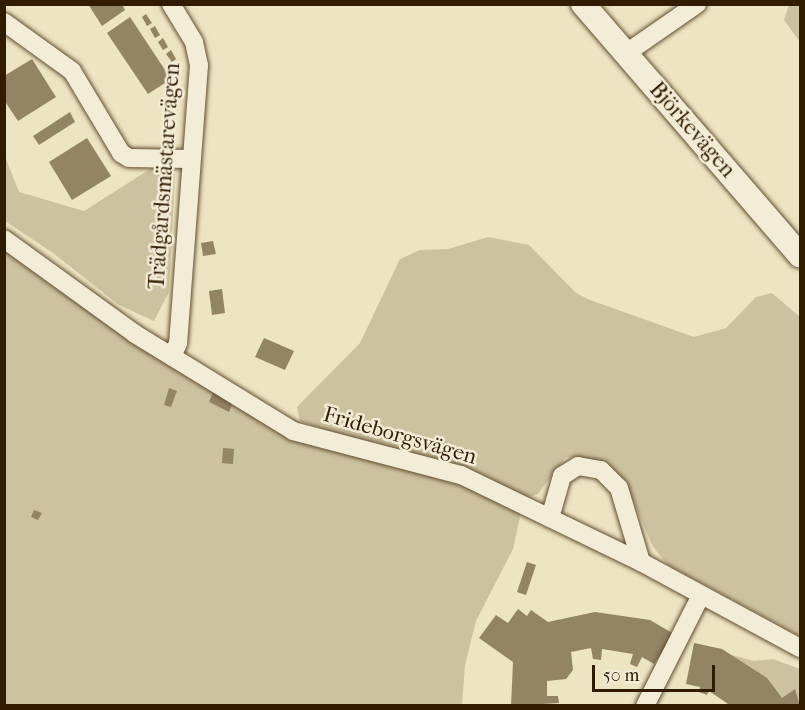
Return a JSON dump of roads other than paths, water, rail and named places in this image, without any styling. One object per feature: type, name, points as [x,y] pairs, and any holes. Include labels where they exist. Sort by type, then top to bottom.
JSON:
[{"type":"main road","name":"Björkevägen","points":[[583,4],[801,255]]},
{"type":"street","name":"Trädgårdsmästarevägen","points":[[171,4],[194,42],[199,65],[190,159],[178,343],[172,357]]},
{"type":"street","points":[[625,54],[697,4]]},
{"type":"street","points":[[4,22],[72,71],[121,153],[129,158],[190,159]]},
{"type":"street","name":"Frideborgsvägen","points":[[4,239],[172,357],[293,431],[461,475],[641,562],[801,648]]},
{"type":"street","points":[[550,518],[562,476],[578,466],[601,470],[620,488],[641,562]]},
{"type":"street","points":[[645,705],[701,595]]}]
